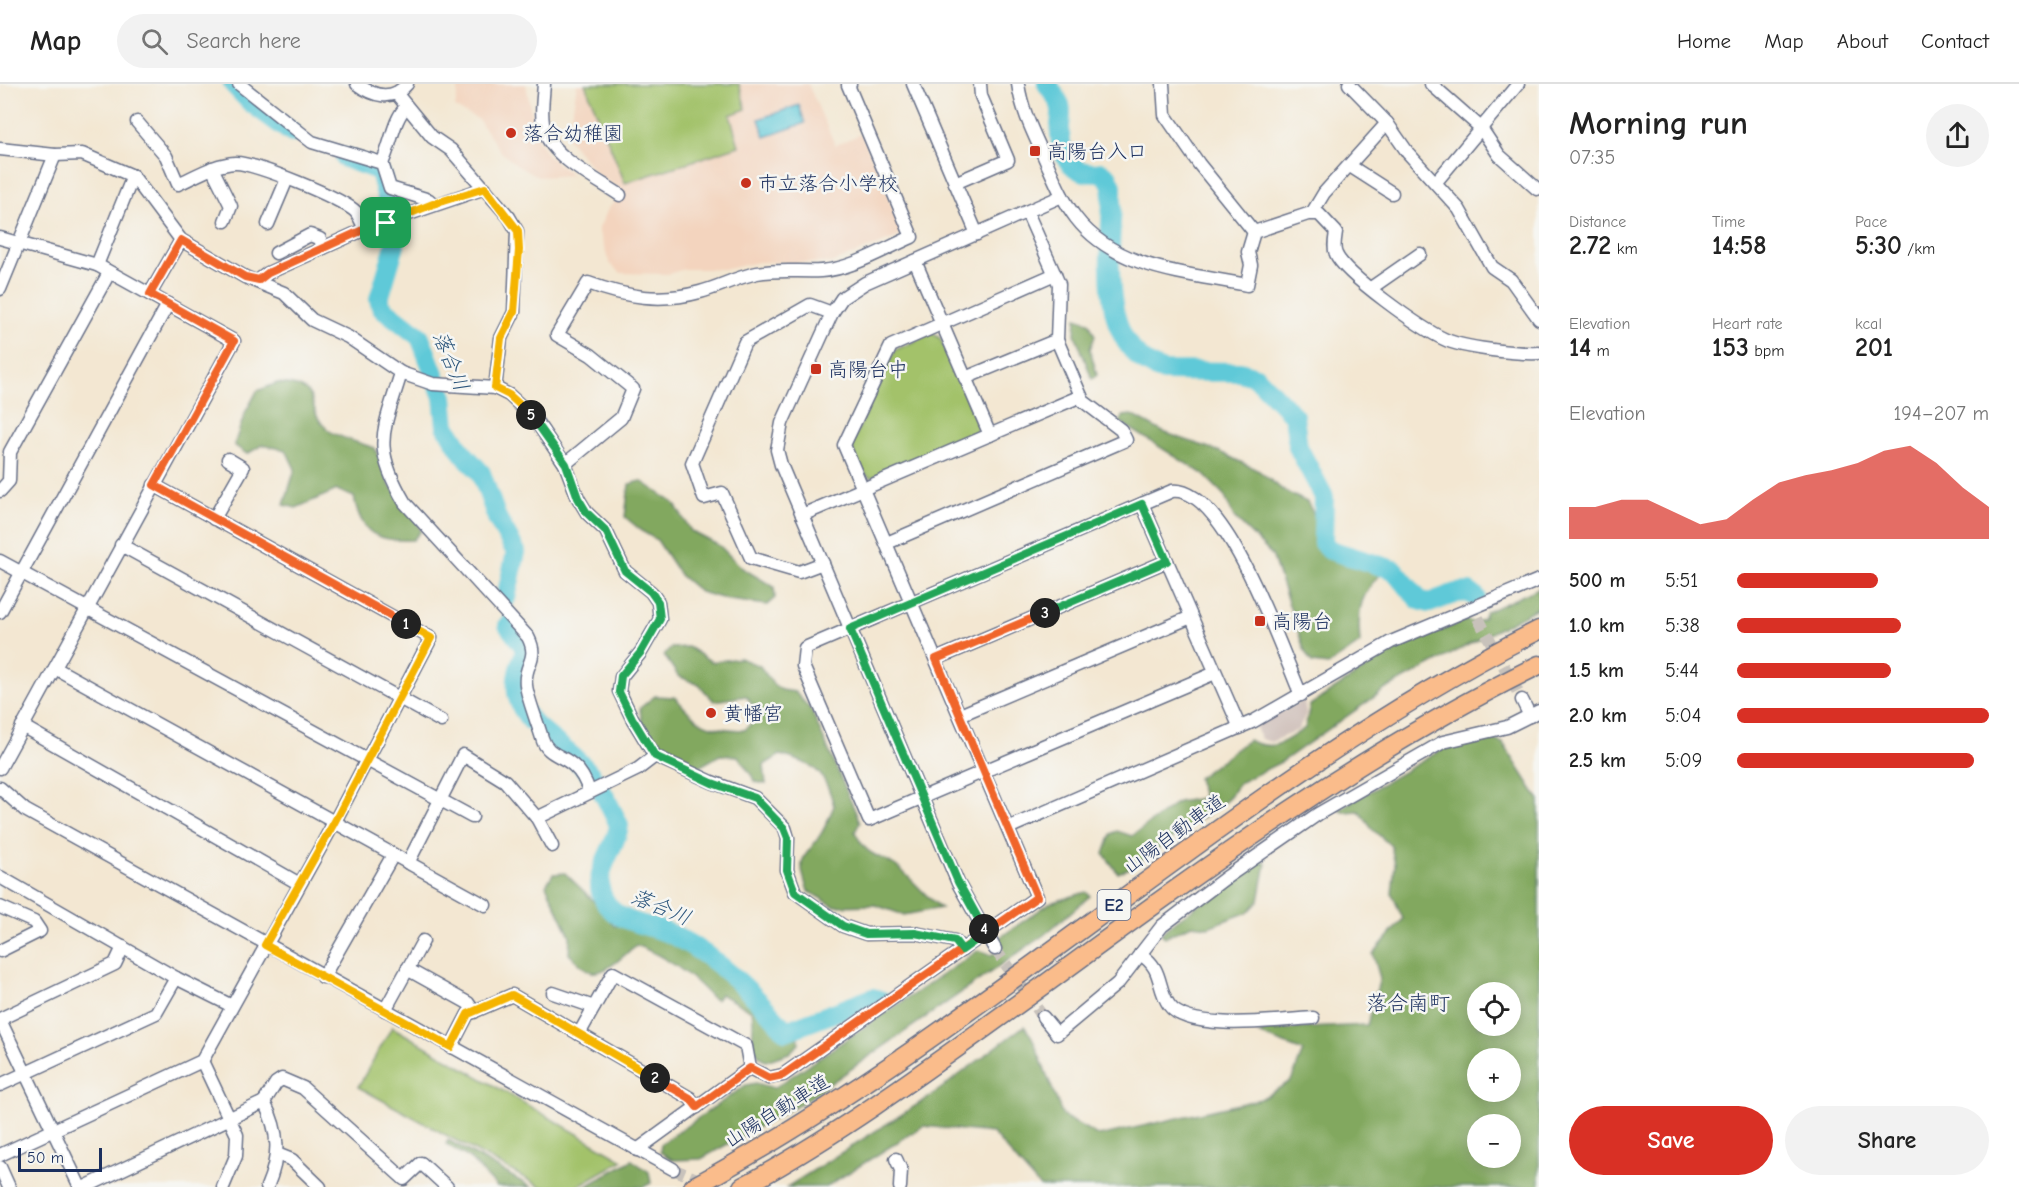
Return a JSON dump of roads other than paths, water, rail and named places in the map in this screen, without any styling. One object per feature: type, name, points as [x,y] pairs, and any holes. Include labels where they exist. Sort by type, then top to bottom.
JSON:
[{"type":"highway","name":"山陽自動車道","points":[[693,1187],[806,1121],[938,1034],[1191,849],[1343,744],[1427,691],[1539,630]]},
{"type":"highway","name":"E2","points":[[742,1187],[817,1142],[951,1052],[1277,820],[1441,717],[1539,665]]},
{"type":"street","points":[[239,84],[312,142],[382,163]]},
{"type":"street","points":[[357,84],[368,92],[381,96],[401,87],[406,107],[432,137],[451,150],[485,188],[518,231],[519,250],[514,312],[501,338],[495,388]]},
{"type":"street","points":[[544,84],[544,131],[551,145],[560,154],[620,195]]},
{"type":"street","points":[[566,464],[621,418],[633,389],[591,355],[557,334],[588,283],[624,296],[670,298],[700,292],[755,273],[782,269],[823,271],[846,266],[912,237],[848,85],[850,84]]},
{"type":"street","points":[[913,84],[977,234]]},
{"type":"street","points":[[955,183],[1008,160],[981,96],[980,84]]},
{"type":"street","points":[[1018,84],[1026,117],[1062,196],[1076,218],[1105,245],[1119,254],[1137,262],[1247,285],[1251,265],[1248,252],[1254,232]]},
{"type":"street","points":[[1164,84],[1165,115],[1199,164],[1254,232]]},
{"type":"street","points":[[1349,84],[1387,123],[1408,153],[1459,208],[1492,267],[1511,280],[1539,319]]},
{"type":"street","points":[[1431,84],[1481,128],[1499,155],[1537,189]]},
{"type":"street","points":[[1436,182],[1518,84]]},
{"type":"street","points":[[406,107],[401,113],[390,148],[382,163],[390,188],[429,200],[433,204]]},
{"type":"street","points":[[137,122],[166,156],[178,184],[212,168],[237,163],[257,167],[342,202],[356,212],[365,229]]},
{"type":"street","points":[[1312,213],[1324,193],[1387,123]]},
{"type":"street","points":[[0,149],[55,155],[82,154],[133,176],[181,240],[245,277],[259,280],[284,293],[312,320],[348,337],[401,373],[438,385],[495,388],[509,395],[534,418],[566,464],[578,498],[587,513],[606,531],[625,571],[651,592],[658,602],[660,619],[641,652],[621,676],[619,692],[655,756],[712,783],[755,798],[784,828],[788,838],[787,870],[795,892],[843,926],[866,934],[915,933],[955,941],[962,950]]},
{"type":"street","points":[[0,289],[55,155]]},
{"type":"street","points":[[1350,166],[1392,193]]},
{"type":"street","points":[[212,168],[231,206],[225,220]]},
{"type":"street","points":[[97,265],[133,176]]},
{"type":"street","points":[[268,224],[287,179]]},
{"type":"street","points":[[259,280],[268,273],[365,229],[485,188]]},
{"type":"street","points":[[995,949],[958,882],[850,629],[781,465],[778,436],[832,314],[842,298],[853,289],[1062,196]]},
{"type":"street","points":[[886,543],[1126,440],[1121,430],[1083,401],[1057,340],[1059,284],[1027,212]]},
{"type":"street","points":[[1254,232],[1312,213],[1319,214],[1331,223],[1336,232],[1336,254],[1346,267],[1403,314],[1445,340],[1521,354],[1539,353]]},
{"type":"street","points":[[276,253],[310,235],[320,239],[323,248]]},
{"type":"street","points":[[0,238],[97,265],[234,341],[0,768]]},
{"type":"street","points":[[150,294],[181,240]]},
{"type":"street","points":[[1371,288],[1420,254]]},
{"type":"street","points":[[915,261],[990,435]]},
{"type":"street","points":[[0,490],[9,482],[10,452],[109,273]]},
{"type":"street","points":[[750,1068],[769,1078],[783,1075],[1037,897],[844,445],[891,346],[1055,274]]},
{"type":"street","points":[[0,612],[168,304]]},
{"type":"street","points":[[823,563],[799,572],[751,558],[722,493],[704,498],[692,463],[745,342],[810,305],[832,314]]},
{"type":"street","points":[[965,378],[1057,340]]},
{"type":"street","points":[[401,373],[382,442],[383,459],[392,481],[405,503],[528,637],[533,646],[534,657],[525,685],[542,739],[548,749],[574,765],[589,790]]},
{"type":"street","points":[[802,515],[1081,396]]},
{"type":"street","points":[[214,519],[243,468],[228,459]]},
{"type":"street","points":[[0,1155],[202,1061],[298,883],[334,823],[431,638],[154,485]]},
{"type":"street","points":[[1215,673],[869,820],[803,666],[805,648],[1142,504],[1183,490],[1194,496],[1222,524],[1237,548],[1301,695]]},
{"type":"street","points":[[1142,504],[1239,728]]},
{"type":"street","points":[[121,545],[441,721]]},
{"type":"street","points":[[0,561],[472,817]]},
{"type":"street","points":[[936,659],[1167,561]]},
{"type":"street","points":[[1008,828],[1239,728],[1301,695],[1391,642],[1475,613],[1539,580]]},
{"type":"street","points":[[960,715],[1191,617]]},
{"type":"street","points":[[55,668],[485,905]]},
{"type":"street","points":[[1043,1017],[1057,1034],[1118,983],[1162,926],[1224,879],[1318,814],[1443,742],[1507,727],[1535,714],[1522,700]]},
{"type":"street","points":[[22,726],[298,883]]},
{"type":"street","points":[[408,863],[463,755],[505,781],[537,818],[552,846]]},
{"type":"street","points":[[537,818],[589,790],[638,769],[655,756]]},
{"type":"street","points":[[0,789],[25,810],[673,1169]]},
{"type":"street","points":[[323,977],[393,855]]},
{"type":"street","points":[[0,877],[176,978],[232,1006]]},
{"type":"street","points":[[0,907],[34,922],[40,931],[0,951]]},
{"type":"street","points":[[385,1010],[423,941]]},
{"type":"street","points":[[80,1187],[0,1019],[115,964],[123,947]]},
{"type":"street","points":[[1140,954],[1150,960],[1159,975],[1168,1005],[1181,1016],[1233,1024],[1313,1018]]},
{"type":"street","points":[[407,969],[468,1003],[474,1012]]},
{"type":"street","points":[[579,1034],[613,973],[746,1046],[750,1068]]},
{"type":"street","points":[[0,1085],[156,1013],[176,978]]},
{"type":"street","points":[[553,993],[594,1007]]},
{"type":"street","points":[[451,1047],[468,1014],[512,995],[690,1098],[697,1107]]},
{"type":"street","points":[[202,1061],[237,1135],[236,1156],[223,1187]]},
{"type":"street","points":[[637,1150],[750,1068]]},
{"type":"street","points":[[85,1187],[264,1102],[282,1078],[303,1088],[404,1179],[421,1163],[447,1187]]},
{"type":"street","points":[[264,1102],[271,1116],[277,1154],[276,1165],[267,1187]]},
{"type":"street","points":[[277,1154],[292,1160],[320,1187]]},
{"type":"street","points":[[896,1159],[901,1170],[900,1187]]},
{"type":"street","points":[[0,1167],[9,1187]]},
{"type":"water","points":[[799,105],[805,123],[765,137],[759,119]]},
{"type":"waterway","name":"落合川","points":[[233,84],[250,102],[292,133]]},
{"type":"waterway","points":[[1047,84],[1061,108],[1061,142],[1066,158],[1083,172],[1101,172],[1108,177],[1112,186],[1111,292],[1116,317],[1125,340],[1140,359],[1163,371],[1240,372],[1256,377],[1294,416],[1298,447],[1324,497],[1323,543],[1330,550],[1394,570],[1419,600],[1429,603],[1456,593],[1469,592],[1476,597]]},
{"type":"waterway","name":"落合川","points":[[345,158],[378,170],[381,175],[394,226],[395,245],[379,299],[381,307],[420,337],[443,397],[446,426],[462,452],[481,473],[497,518],[516,552],[506,598]]},
{"type":"waterway","name":"落合川","points":[[508,625],[523,645],[525,653],[518,674],[517,691],[521,706],[541,731],[589,772],[619,825],[600,877],[602,895],[607,905],[623,918],[665,931],[706,955],[748,991],[786,1031],[873,998],[882,1001]]},
{"type":"tunnel","points":[[1478,618],[1522,700]]},
{"type":"tunnel","points":[[995,949],[1043,1017]]},
{"type":"tunnel","points":[[673,1169],[715,1187]]},
{"type":"place","name":"落合幼稚園","points":[[511,133]]},
{"type":"place","name":"高陽台入口","points":[[1035,151]]},
{"type":"place","name":"市立落合小学校","points":[[746,183]]},
{"type":"place","name":"高陽台中","points":[[816,369]]},
{"type":"place","name":"高陽台","points":[[1260,621]]},
{"type":"place","name":"黄幡宮","points":[[711,713]]},
{"type":"district","name":"落合南町","points":[[1408,1003]]}]
